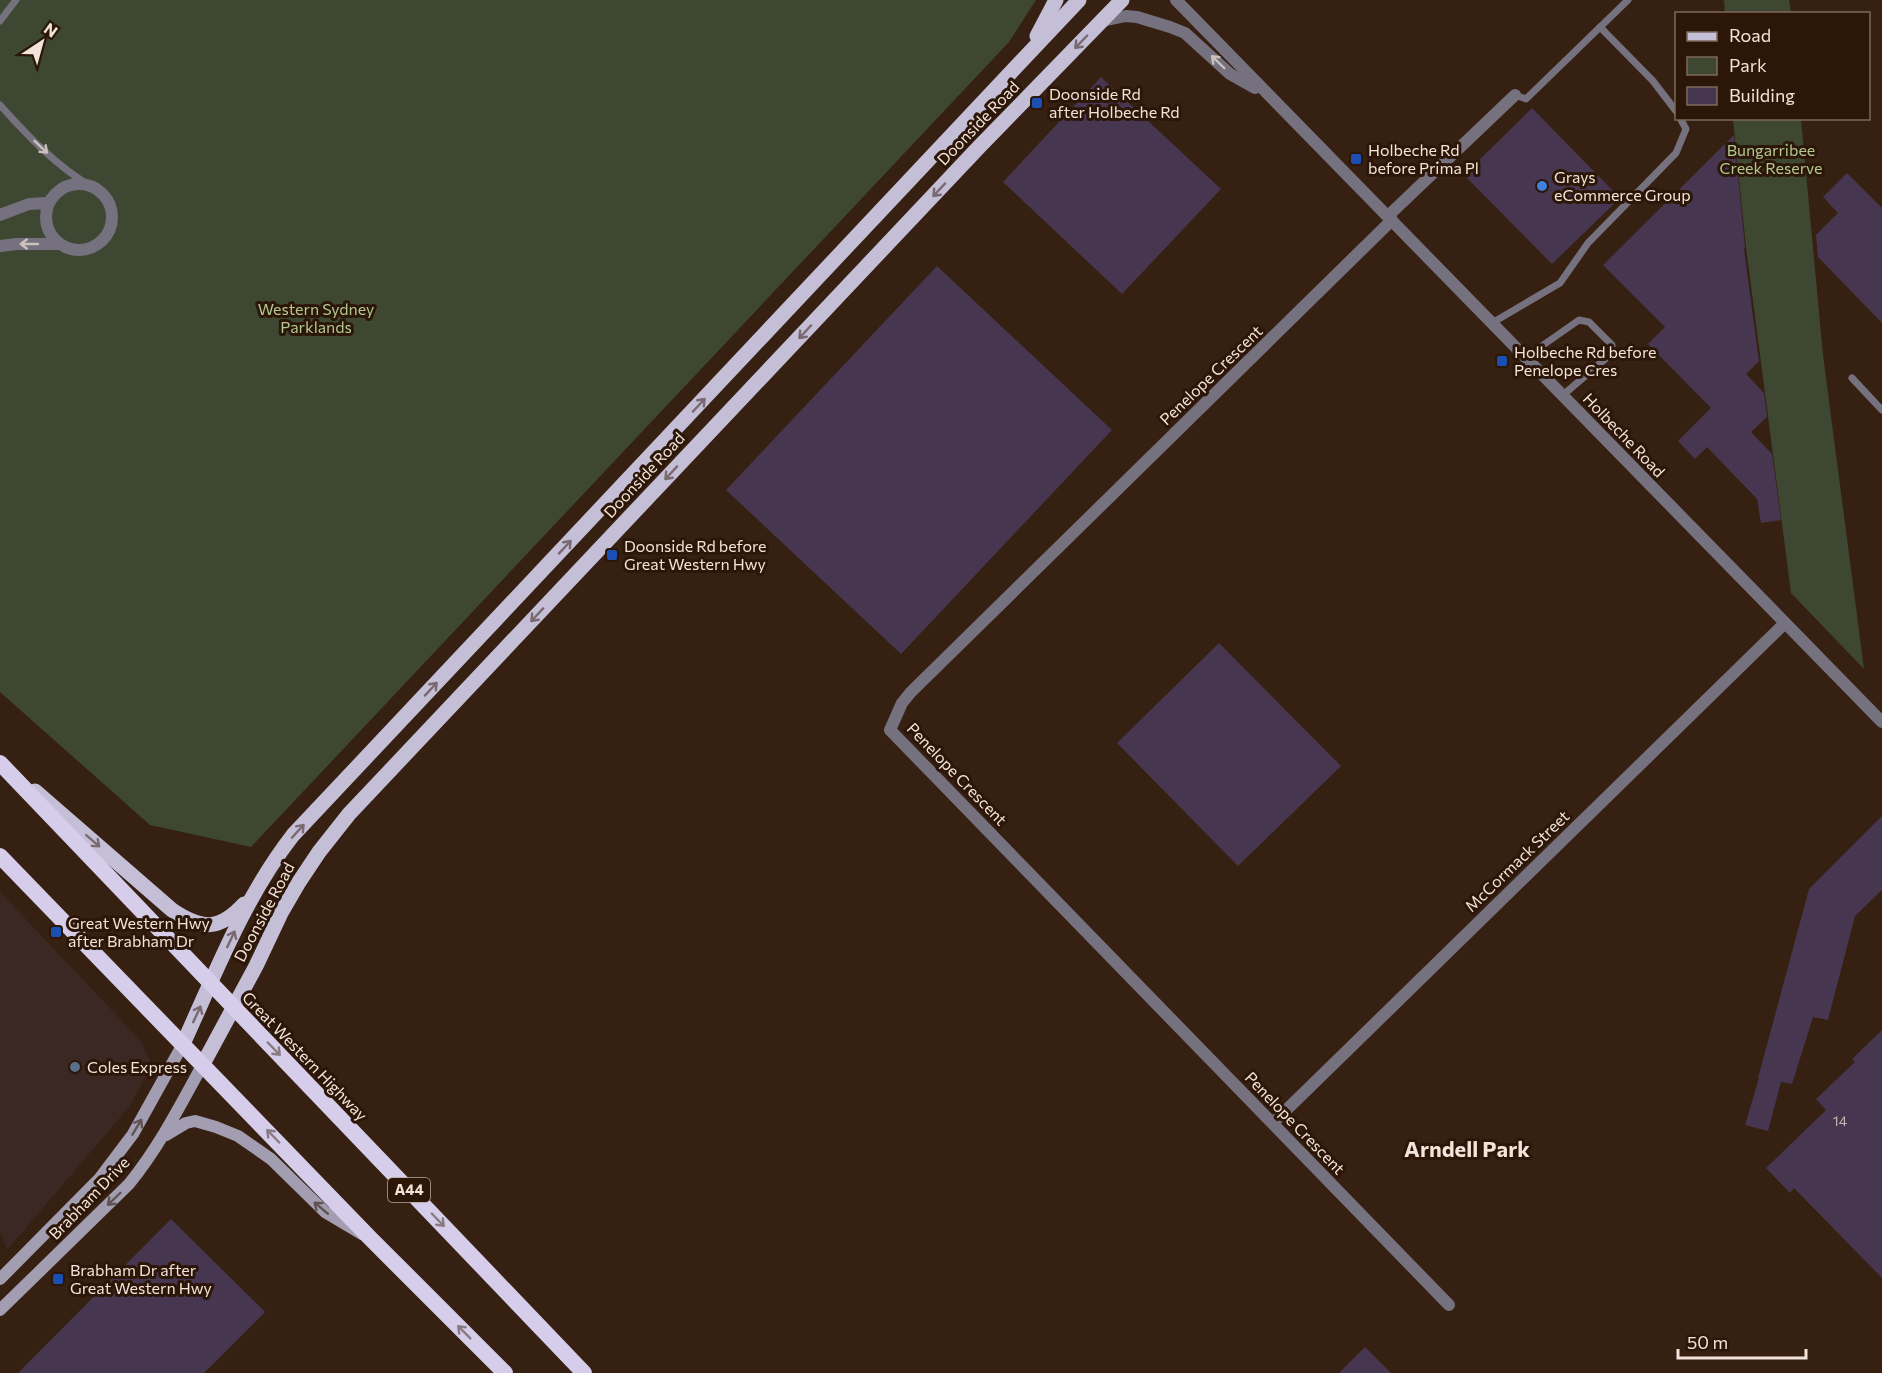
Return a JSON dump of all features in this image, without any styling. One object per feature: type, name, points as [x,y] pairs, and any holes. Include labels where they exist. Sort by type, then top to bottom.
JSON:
[{"type":"highway","name":"Great Western Highway","points":[[0,763],[584,1373]]},
{"type":"highway","points":[[0,856],[371,1239],[505,1373]]},
{"type":"main road","points":[[1029,52],[1056,0]]},
{"type":"main road","name":"Doonside Road","points":[[183,1044],[252,895],[293,836],[1079,0]]},
{"type":"main road","name":"Doonside Road","points":[[203,1064],[299,882],[349,814],[979,147],[1122,0]]},
{"type":"main road","points":[[0,763],[186,920],[204,924],[222,922],[252,895]]},
{"type":"main road","name":"Brabham Drive","points":[[0,1279],[99,1179],[133,1134],[183,1044]]},
{"type":"main road","name":"Brabham Drive","points":[[0,1310],[129,1184],[163,1137],[203,1064]]},
{"type":"main road","points":[[163,1137],[177,1127],[195,1121],[238,1136],[271,1159],[325,1212],[371,1239]]},
{"type":"street","name":"Holbeche Road","points":[[1176,0],[1882,722]]},
{"type":"street","name":"Holbeche Road","points":[[1102,21],[1126,16],[1137,17],[1185,33],[1230,74],[1267,94]]},
{"type":"street","points":[[1390,218],[1515,96]]},
{"type":"street","points":[[81,184],[92,187],[102,194],[109,205],[111,218],[109,230],[101,241],[90,248],[71,249],[59,244],[52,237],[46,220],[48,203],[59,190],[69,185],[81,184]]},
{"type":"street","points":[[0,215],[29,204],[48,203]]},
{"type":"street","name":"Penelope Crescent","points":[[1390,218],[910,692],[890,730],[1449,1305]]},
{"type":"street","points":[[0,246],[59,244]]},
{"type":"street","name":"McCormack Street","points":[[1273,1123],[1785,623]]},
{"type":"lane","points":[[0,21],[16,0]]},
{"type":"lane","points":[[1515,96],[1526,99],[1628,0]]},
{"type":"lane","points":[[1600,27],[1653,81],[1675,108]]},
{"type":"lane","points":[[0,105],[38,145],[76,178],[92,187]]},
{"type":"lane","points":[[1492,323],[1560,283],[1588,243],[1676,153],[1686,129],[1681,120]]},
{"type":"lane","points":[[1526,357],[1579,320],[1589,322],[1612,345],[1611,354],[1563,395]]},
{"type":"lane","points":[[1852,378],[1882,410]]},
{"type":"shaded area","name":"Coles Express","points":[[0,892],[140,1040],[150,1061],[148,1072],[129,1107],[7,1250],[0,1231]]},
{"type":"green space","name":"Western Sydney Parklands","points":[[0,0],[1036,0],[1009,42],[251,847],[150,825],[0,692]]},
{"type":"green space","points":[[1724,0],[1789,0],[1791,12],[1725,12]]},
{"type":"green space","name":"Bungarribee Creek Reserve","points":[[1733,120],[1801,120],[1823,355],[1864,669],[1791,593],[1746,247]]},
{"type":"building","points":[[1101,77],[1221,189],[1122,294],[1003,182]]},
{"type":"building","name":"Grays eCommerce Group","points":[[1532,108],[1620,198],[1552,264],[1464,175]]},
{"type":"building","points":[[1734,135],[1744,249],[1759,361],[1746,374],[1764,393],[1767,417],[1751,432],[1772,454],[1781,520],[1761,523],[1757,499],[1707,447],[1695,459],[1678,441],[1711,408],[1648,344],[1665,327],[1603,265]]},
{"type":"building","points":[[1847,173],[1882,208],[1882,323],[1818,257],[1816,235],[1838,213],[1823,197]]},
{"type":"building","points":[[937,266],[1112,430],[901,654],[726,490]]},
{"type":"building","points":[[1219,643],[1341,766],[1238,866],[1117,743]]},
{"type":"building","points":[[1882,816],[1882,890],[1855,916],[1828,1020],[1813,1017],[1792,1084],[1781,1082],[1768,1131],[1745,1125],[1809,889]]},
{"type":"building","points":[[1882,1030],[1882,1278],[1794,1188],[1790,1193],[1766,1168],[1826,1110],[1816,1099],[1855,1062],[1852,1059]]},
{"type":"building","points":[[171,1219],[265,1312],[204,1373],[18,1373]]},
{"type":"building","points":[[1365,1347],[1391,1373],[1339,1373]]},
{"type":"place","name":"Doonside Rd after Holbeche Rd","points":[[1037,103]]},
{"type":"place","name":"Holbeche Rd before Prima Pl","points":[[1356,159]]},
{"type":"place","name":"Grays eCommerce Group","points":[[1542,186]]},
{"type":"place","name":"Holbeche Rd before Penelope Cres","points":[[1502,361]]},
{"type":"place","name":"Doonside Rd before Great Western Hwy","points":[[612,555]]},
{"type":"place","name":"Great Western Hwy after Brabham Dr","points":[[56,932]]},
{"type":"place","name":"Coles Express","points":[[75,1067]]},
{"type":"place","name":"Brabham Dr after Great Western Hwy","points":[[58,1279]]},
{"type":"district","name":"Arndell Park","points":[[1467,1149]]}]
